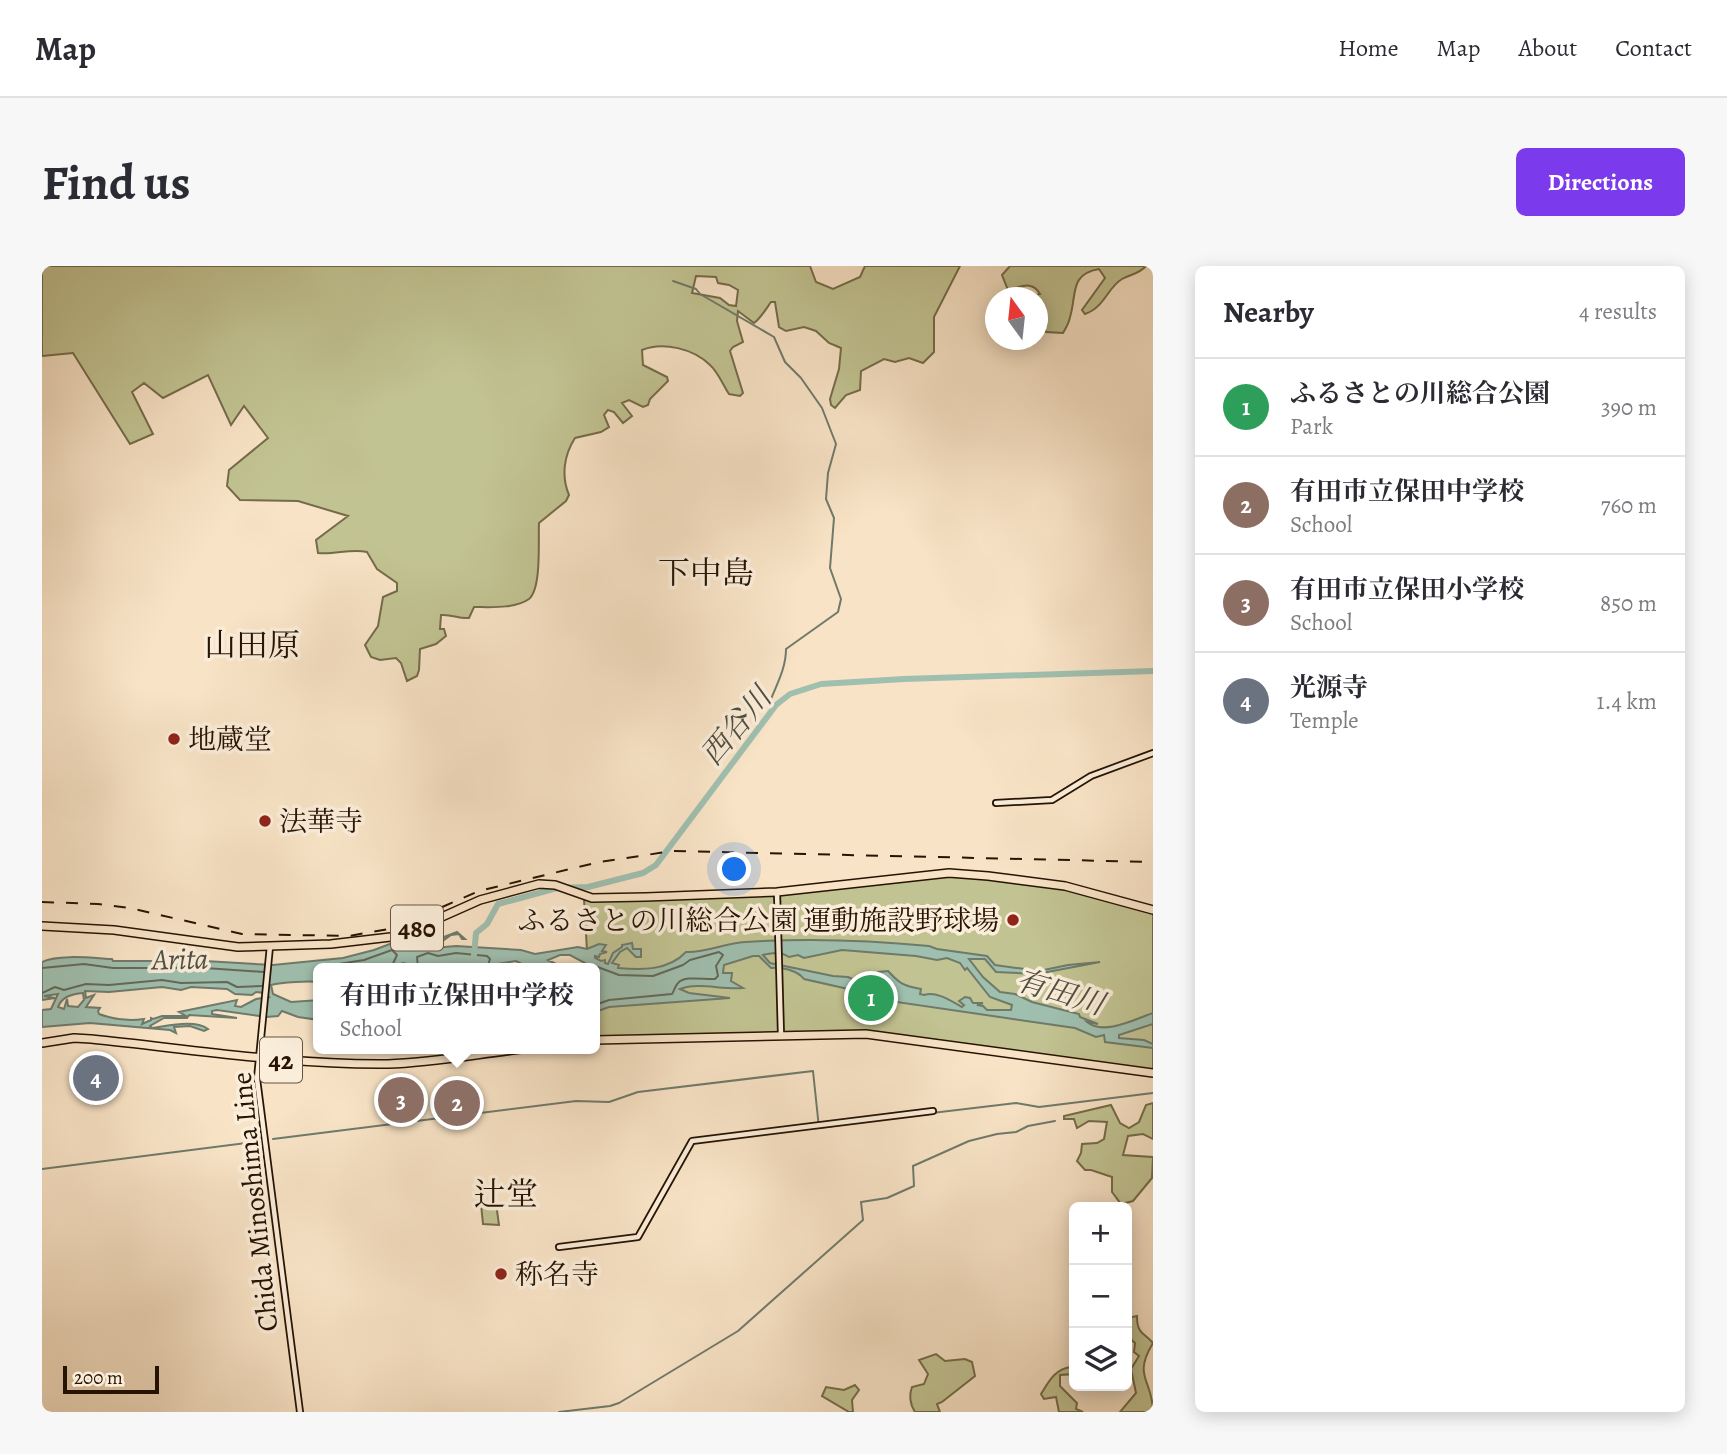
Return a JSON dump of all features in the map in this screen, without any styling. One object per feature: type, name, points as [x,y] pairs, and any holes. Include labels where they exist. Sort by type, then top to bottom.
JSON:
[{"type":"highway","name":"480","points":[[42,926],[114,930],[225,946],[335,944],[395,936],[495,895],[535,884],[558,886],[598,898],[777,894],[914,876],[964,874],[1065,886],[1153,910]]},
{"type":"highway","points":[[600,1040],[781,1033],[890,1037],[1153,1073]]},
{"type":"highway","name":"42","points":[[42,1043],[74,1038],[91,1039],[305,1062],[390,1064],[477,1054]]},
{"type":"street","points":[[996,803],[1052,800],[1097,773],[1153,753]]},
{"type":"street","points":[[777,894],[781,1033]]},
{"type":"street","name":"Chida Minoshima Line","points":[[270,947],[257,1079],[300,1412]]},
{"type":"street","points":[[559,1247],[638,1237],[692,1140],[933,1111]]},
{"type":"green space","points":[[42,266],[810,266],[816,282],[833,289],[860,277],[865,266],[960,266],[934,317],[934,352],[923,363],[909,358],[895,362],[884,359],[861,371],[860,390],[846,395],[835,408],[830,399],[839,369],[841,348],[829,343],[816,331],[804,327],[786,331],[779,327],[775,302],[771,302],[754,323],[738,311],[737,321],[743,342],[730,351],[743,393],[740,396],[729,394],[713,368],[696,355],[678,348],[659,346],[642,350],[643,365],[667,377],[668,381],[650,399],[648,405],[643,407],[629,400],[622,403],[632,416],[623,423],[614,412],[608,410],[604,415],[609,427],[601,432],[575,438],[568,451],[565,466],[569,495],[566,501],[539,523],[538,574],[529,599],[502,607],[474,607],[469,618],[441,615],[440,629],[444,629],[446,636],[436,644],[420,649],[417,676],[407,681],[401,663],[396,658],[380,660],[371,657],[365,645],[378,626],[383,597],[397,591],[397,583],[377,569],[367,552],[318,553],[316,540],[348,516],[298,501],[240,500],[227,486],[229,470],[268,438],[244,406],[231,425],[208,375],[163,398],[144,383],[132,392],[153,434],[130,444],[73,353],[42,356]],"holes":[[[696,276],[716,277],[718,283],[738,290],[736,306],[729,305],[720,298],[692,293]]]},
{"type":"green space","points":[[1010,266],[1146,266],[1122,279],[1097,307],[1085,314],[1082,310],[1105,278],[1099,269],[1083,276],[1078,281],[1070,319],[1063,333],[1048,332],[1048,287],[1007,287],[1002,275]]},
{"type":"green space","points":[[950,875],[1057,886],[1153,912],[1153,1072],[879,1034],[600,1039],[600,963],[588,963],[584,899],[704,896]]},
{"type":"green space","points":[[1153,1103],[1153,1139],[1143,1134],[1128,1136],[1123,1155],[1153,1157],[1152,1178],[1133,1201],[1120,1202],[1112,1192],[1112,1177],[1085,1170],[1077,1161],[1082,1144],[1097,1143],[1104,1139],[1107,1122],[1089,1121],[1077,1128],[1074,1119],[1064,1119],[1064,1116],[1111,1105],[1120,1123],[1129,1128],[1139,1122],[1146,1105]]},
{"type":"green space","points":[[496,1203],[499,1225],[483,1224],[481,1204]]},
{"type":"green space","points":[[1137,1316],[1140,1330],[1153,1343],[1147,1354],[1144,1371],[1153,1412],[1120,1412],[1136,1393],[1132,1367],[1139,1356],[1134,1352],[1132,1317]]},
{"type":"green space","points":[[936,1354],[945,1361],[965,1359],[972,1362],[975,1376],[937,1404],[940,1412],[915,1412],[910,1400],[912,1387],[924,1384],[928,1374],[919,1360]]},
{"type":"green space","points":[[1069,1367],[1069,1374],[1060,1375],[1060,1386],[1077,1403],[1076,1409],[1083,1412],[1059,1412],[1056,1397],[1044,1399],[1041,1394],[1050,1380]]},
{"type":"green space","points":[[855,1385],[859,1390],[852,1400],[853,1412],[822,1396],[826,1387],[844,1390]]},
{"type":"water","points":[[457,932],[465,939],[459,934],[451,935],[433,948],[456,946],[521,950],[535,954],[578,947],[587,949],[599,944],[606,945],[602,951],[607,952],[595,958],[605,960],[608,964],[613,953],[622,945],[632,943],[633,949],[641,949],[641,957],[636,957],[627,948],[620,952],[612,963],[619,965],[618,968],[636,969],[663,966],[686,952],[738,943],[791,940],[929,946],[987,956],[995,965],[1039,971],[1100,962],[1037,974],[996,972],[985,959],[969,959],[983,977],[1000,992],[1079,1014],[1080,1017],[1098,1024],[1087,1022],[1094,1026],[1111,1027],[1153,1013],[1153,1024],[1119,1035],[1119,1038],[1144,1040],[1153,1044],[1153,1048],[1105,1042],[1104,1035],[1096,1037],[1075,1028],[869,998],[869,992],[884,996],[881,987],[871,985],[865,991],[857,991],[804,979],[789,970],[771,968],[759,956],[724,965],[723,973],[732,973],[731,981],[743,988],[695,986],[680,989],[689,993],[730,998],[609,1007],[600,1010],[600,963],[585,963],[570,955],[560,955],[548,960],[554,963],[313,963],[313,982],[271,985],[273,994],[291,1002],[313,1000],[313,1019],[282,1011],[278,1016],[266,1017],[217,1010],[212,1011],[212,1014],[237,1018],[189,1015],[187,1018],[164,1018],[150,1026],[196,1024],[208,1029],[204,1031],[190,1026],[174,1027],[176,1033],[170,1030],[90,1023],[42,1027],[42,1010],[51,1009],[58,994],[44,996],[55,998],[42,1000],[42,962],[57,958],[273,965],[343,958],[403,939],[430,946],[439,939]],"holes":[[[842,950],[937,960],[947,958],[960,963],[990,997],[1012,1005],[1011,1010],[987,1010],[977,1005],[983,1003],[973,1003],[970,998],[965,997],[959,1001],[964,1005],[962,1007],[939,995],[920,994],[921,989],[902,983],[888,971],[878,972],[864,984],[848,977],[770,963],[763,955],[779,953],[804,958]],[[162,987],[181,990],[191,987],[227,989],[235,994],[252,995],[256,992],[265,993],[269,997],[256,999],[241,1007],[235,1006],[237,1000],[179,1012],[186,1016],[162,1016],[151,1018],[142,1024],[144,1019],[111,1018],[99,1014],[100,1008],[86,1007],[94,995],[86,998],[85,991],[109,992]],[[83,993],[84,1000],[78,1007],[68,1006],[67,999],[64,1009],[58,1007],[65,998]]]},
{"type":"waterway","points":[[673,281],[696,289],[700,294],[774,337],[785,362],[801,378],[822,408],[836,444],[828,473],[826,499],[834,518],[830,568],[841,599],[838,612],[786,649],[783,668],[771,699],[774,707]]},
{"type":"waterway","name":"西谷川","points":[[474,955],[476,933],[487,924],[498,904],[557,888],[588,887],[643,873],[656,865],[776,705],[790,694],[821,684],[1153,671]]},
{"type":"waterway","points":[[273,1139],[576,1101],[609,1102],[638,1092],[813,1071],[819,1128],[840,1125]]},
{"type":"waterway","points":[[932,1113],[1016,1103],[1039,1107],[1153,1093]]},
{"type":"waterway","points":[[559,1412],[619,1403],[738,1331],[863,1220],[861,1202],[887,1198],[914,1186],[913,1166],[969,1141],[1055,1121]]},
{"type":"waterway","points":[[42,1169],[262,1141]]},
{"type":"railway","points":[[42,902],[130,908],[242,934],[349,936],[394,928],[479,891],[599,862],[673,851],[1153,862]]},
{"type":"place","name":"地蔵堂","points":[[174,739]]},
{"type":"place","name":"法華寺","points":[[265,821]]},
{"type":"place","name":"ふるさとの川総合公園 運動施設野球場","points":[[1013,920]]},
{"type":"place","name":"ふるさとの川総合公園","points":[[871,998]]},
{"type":"place","name":"光源寺","points":[[96,1078]]},
{"type":"place","name":"有田市立保田小学校","points":[[401,1100]]},
{"type":"place","name":"有田市立保田中学校","points":[[457,1103]]},
{"type":"place","name":"称名寺","points":[[501,1274]]},
{"type":"district","name":"下中島","points":[[706,573]]},
{"type":"district","name":"山田原","points":[[252,645]]},
{"type":"district","name":"辻堂","points":[[506,1194]]},
{"type":"water label","name":"Arita","points":[[180,959]]},
{"type":"water label","name":"有田川","points":[[1060,992]]}]
